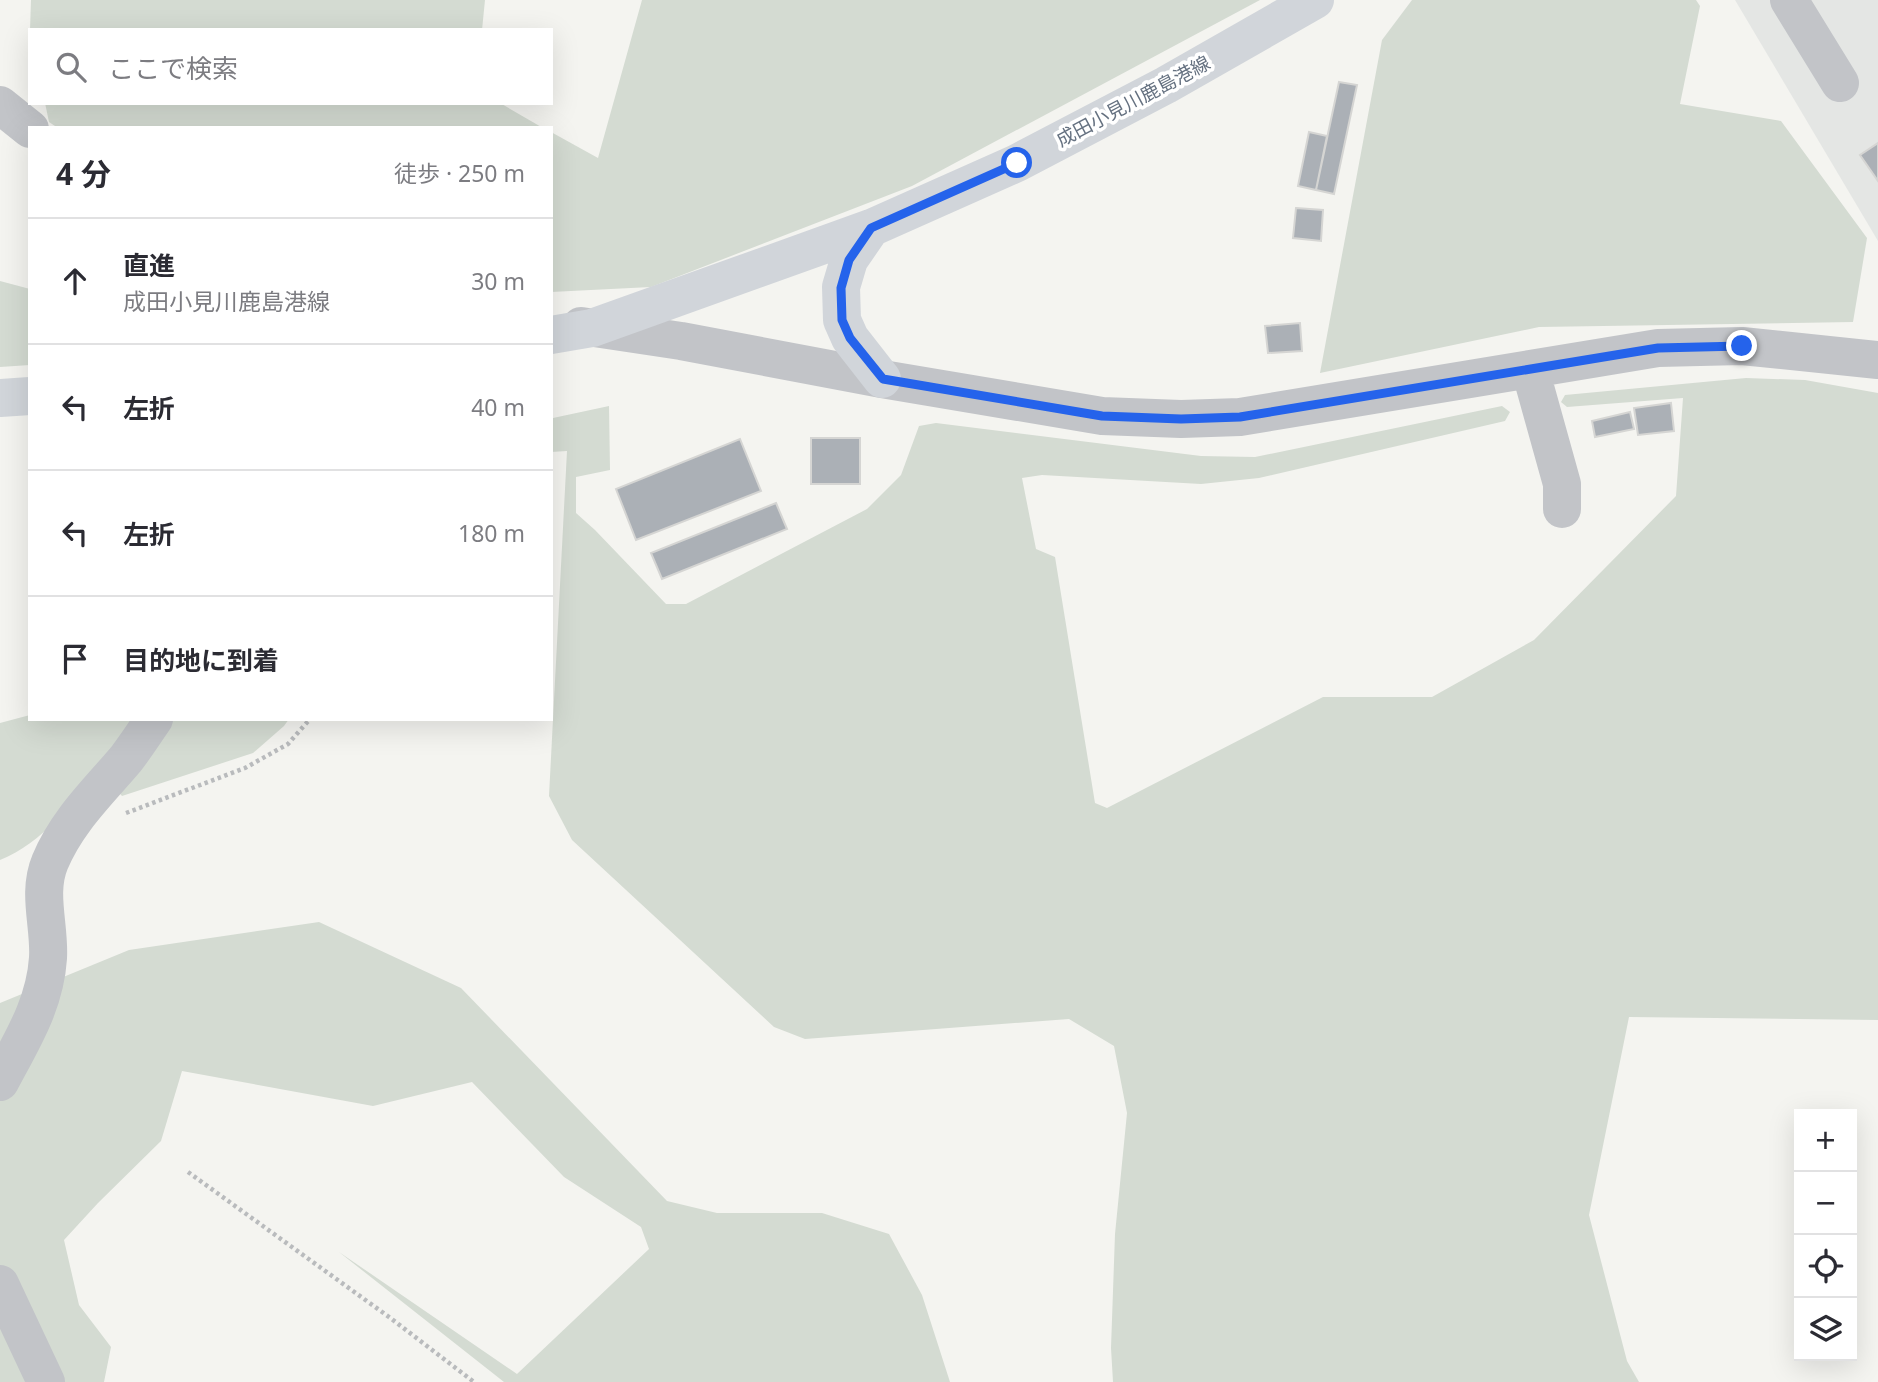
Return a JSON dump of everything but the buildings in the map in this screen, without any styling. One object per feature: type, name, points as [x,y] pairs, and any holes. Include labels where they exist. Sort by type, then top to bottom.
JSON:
[{"type":"main road","name":"成田小見川鹿島港線","points":[[553,335],[592,328],[871,228],[1017,163],[1166,85],[1315,0]]},
{"type":"main road","points":[[871,228],[849,260],[841,288],[842,320],[850,338],[883,379]]},
{"type":"main road","points":[[0,398],[28,396]]},
{"type":"street","points":[[1789,0],[1840,83]]},
{"type":"street","points":[[0,105],[28,127]]},
{"type":"street","points":[[553,321],[681,341],[1102,416],[1181,419],[1240,417],[1670,347],[1742,346],[1878,360]]},
{"type":"street","points":[[1530,369],[1562,484],[1562,509]]},
{"type":"street","points":[[0,1082],[37,1013],[45,983],[48,956],[44,885],[49,864],[64,834],[99,788],[127,758],[153,721]]},
{"type":"street","points":[[0,1284],[47,1382]]},
{"type":"path","points":[[74,821],[99,821],[132,811],[245,768],[288,744],[308,721]]},
{"type":"path","points":[[188,1172],[474,1382]]},
{"type":"shaded area","points":[[31,0],[485,0],[482,28],[30,28]]},
{"type":"shaded area","points":[[642,0],[1260,0],[912,186],[651,287],[553,292],[553,133],[598,158]]},
{"type":"shaded area","points":[[1412,0],[1696,0],[1700,6],[1680,104],[1781,121],[1867,238],[1853,322],[1539,327],[1320,373],[1382,40]]},
{"type":"shaded area","points":[[1735,0],[1878,0],[1878,241]]},
{"type":"shaded area","points":[[45,105],[503,105],[540,126],[55,126],[49,122]]},
{"type":"shaded area","points":[[0,281],[28,288],[28,365],[0,367]]},
{"type":"shaded area","points":[[1746,378],[1805,380],[1878,393],[1878,1020],[1629,1017],[1589,1215],[1627,1361],[1639,1382],[1113,1382],[1111,1348],[1115,1234],[1127,1113],[1114,1046],[1069,1019],[805,1039],[774,1027],[572,840],[549,796],[567,451],[553,452],[553,418],[609,406],[610,470],[576,477],[576,513],[666,604],[686,604],[867,509],[901,475],[919,426],[936,423],[1201,456],[1255,457],[1502,406],[1510,412],[1505,421],[1259,478],[1201,484],[1042,475],[1022,478],[1036,549],[1055,557],[1095,803],[1107,808],[1323,697],[1432,697],[1534,640],[1676,496],[1683,398],[1567,407],[1561,402],[1565,395]]},
{"type":"shaded area","points":[[28,716],[28,721],[288,721],[253,753],[122,796],[98,769],[43,833],[0,860],[0,723]]},
{"type":"shaded area","points":[[319,922],[461,988],[667,1201],[717,1213],[822,1213],[889,1234],[922,1295],[950,1382],[504,1382],[339,1252],[517,1374],[649,1249],[641,1227],[564,1177],[472,1082],[373,1106],[182,1071],[161,1141],[64,1240],[79,1305],[111,1347],[104,1382],[0,1382],[0,1003],[129,950]]},
{"type":"route","points":[[1017,163],[871,228],[849,260],[841,288],[842,320],[850,338],[883,379],[1102,416],[1181,419],[1240,417],[1658,348],[1742,346]]}]
